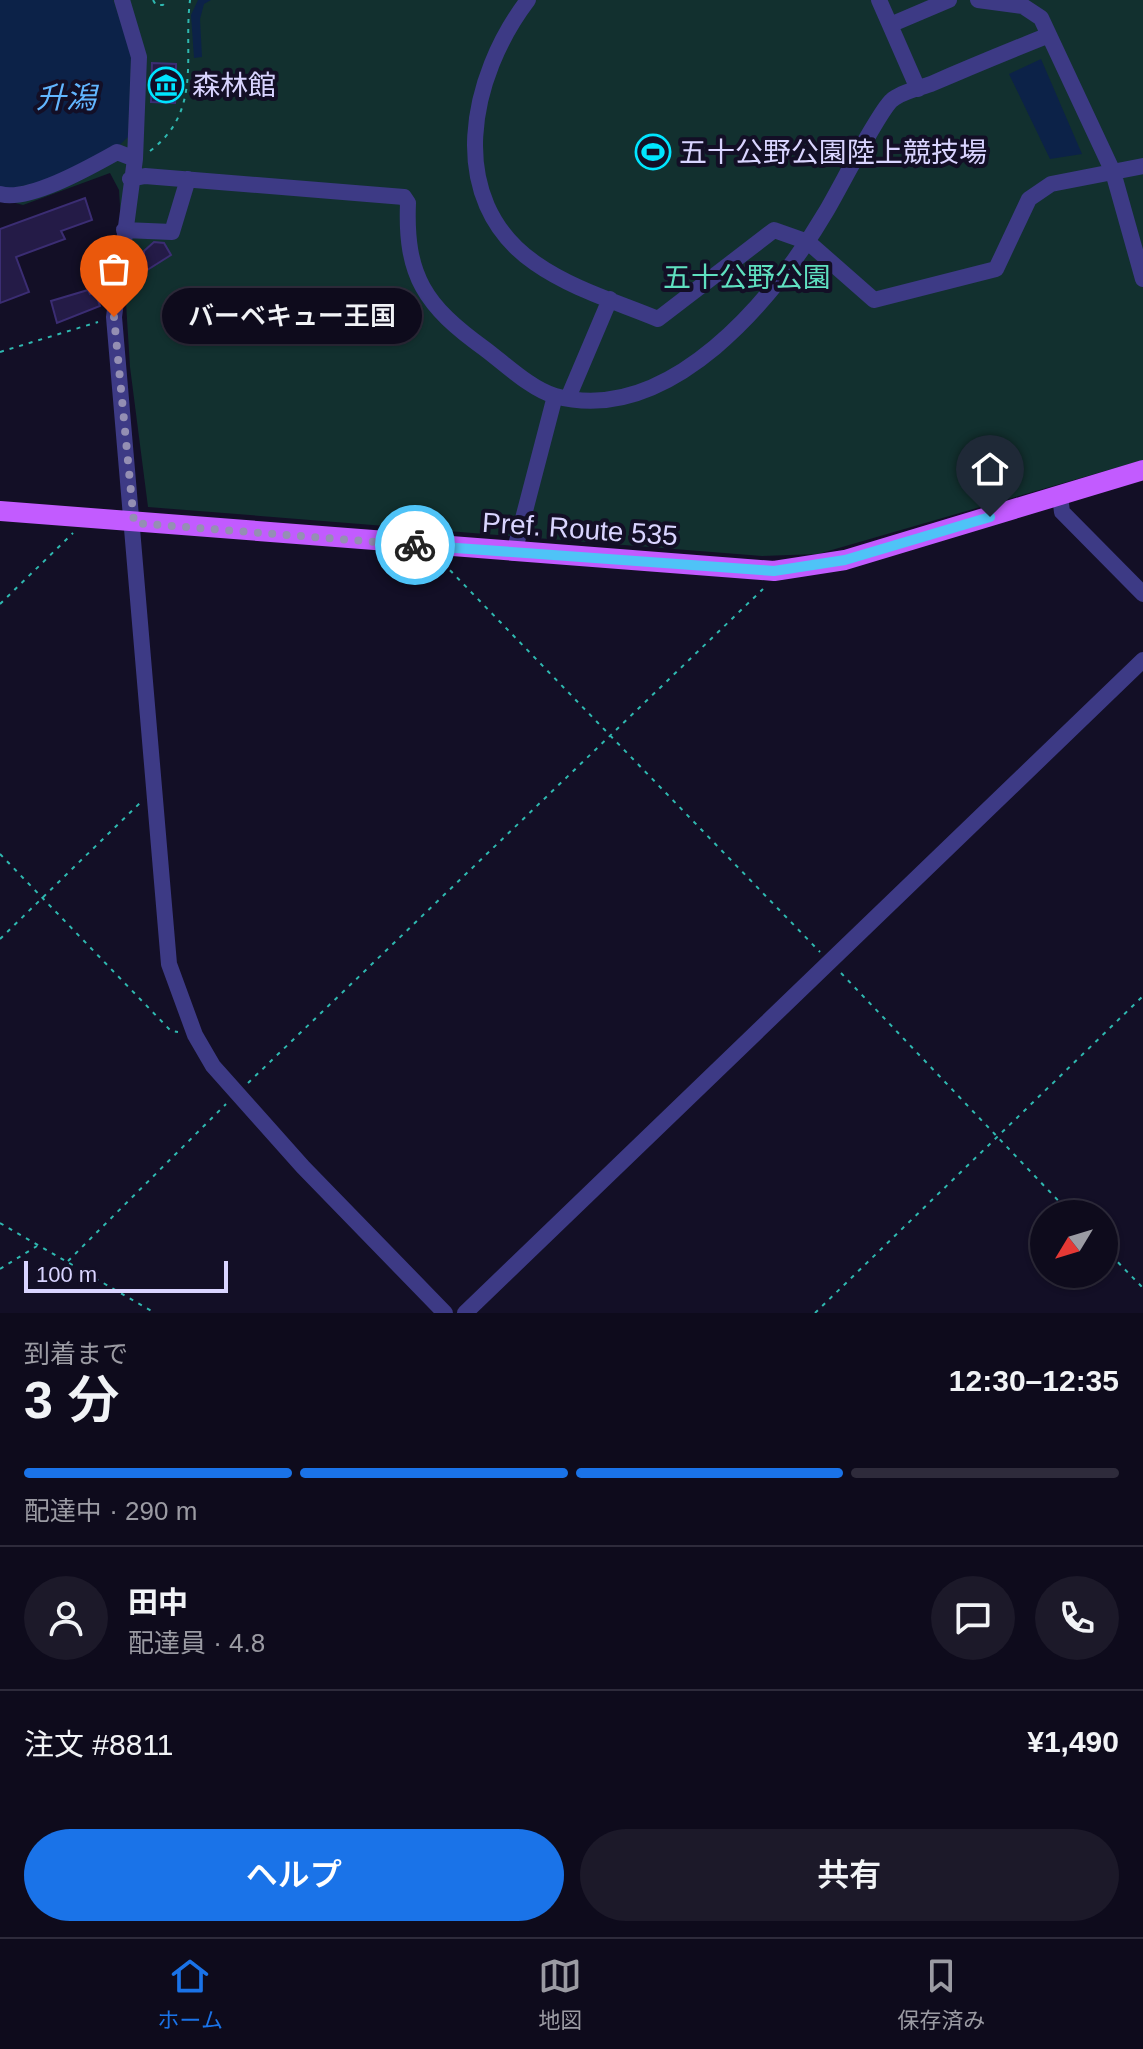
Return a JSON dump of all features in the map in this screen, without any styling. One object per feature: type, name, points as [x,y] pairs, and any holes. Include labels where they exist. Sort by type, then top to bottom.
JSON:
[{"type":"main road","name":"Pref. Route 535","points":[[0,511],[774,571],[845,560],[1143,470]]},
{"type":"street","points":[[122,0],[139,57],[135,159],[114,317],[134,523],[152,792],[169,964],[195,1035],[236,1095],[445,1313]]},
{"type":"street","points":[[528,0],[504,31],[486,73],[474,135],[476,170],[503,231],[532,261],[566,282],[658,319],[774,230],[808,242],[874,300],[996,269],[1029,199],[1051,184],[1143,166]]},
{"type":"street","points":[[879,0],[918,89]]},
{"type":"street","points":[[890,25],[949,0]]},
{"type":"street","points":[[978,0],[1029,3],[1041,18],[1113,172],[1143,279]]},
{"type":"street","points":[[130,179],[145,176],[404,197],[408,203],[410,264],[434,303],[465,335],[562,397],[594,403],[626,396],[695,365],[769,291],[808,242],[891,100],[1049,35]]},
{"type":"street","points":[[0,194],[12,198],[79,173],[117,152],[135,159]]},
{"type":"street","points":[[124,230],[172,232],[188,179]]},
{"type":"street","points":[[514,553],[562,397],[610,299]]},
{"type":"street","points":[[1060,496],[1062,512],[1143,594]]},
{"type":"street","points":[[465,1313],[1143,660]]},
{"type":"path","points":[[153,0],[163,5],[167,0]]},
{"type":"path","points":[[135,159],[153,149],[178,121],[187,101],[191,71],[190,0]]},
{"type":"path","points":[[0,352],[114,317]]},
{"type":"path","points":[[0,604],[74,533],[83,518]]},
{"type":"path","points":[[436,547],[443,563],[1057,1200]]},
{"type":"path","points":[[68,1261],[236,1095],[765,587],[774,571]]},
{"type":"path","points":[[0,939],[152,792]]},
{"type":"path","points":[[0,854],[171,1031],[195,1035]]},
{"type":"path","points":[[815,1313],[1143,996]]},
{"type":"path","points":[[0,1223],[155,1313]]},
{"type":"path","points":[[0,1269],[38,1246]]},
{"type":"path","points":[[1118,1262],[1143,1288]]},
{"type":"green space","name":"五十公野公園","points":[[0,0],[1143,0],[1143,460],[818,554],[762,556],[148,507],[130,367],[119,190],[110,173],[23,205],[0,199]]},
{"type":"water","name":"升潟","points":[[0,0],[113,0],[131,53],[128,137],[84,168],[53,179],[0,191]]},
{"type":"water","points":[[198,0],[211,0],[204,4],[200,19],[202,57],[194,58],[191,15]]},
{"type":"water","points":[[1041,59],[1082,154],[1050,159],[1009,74]]},
{"type":"building","name":"森林館","points":[[152,63],[176,64],[176,76],[180,76],[180,95],[176,95],[175,103],[151,102]]},
{"type":"building","points":[[85,198],[92,220],[61,231],[65,239],[16,257],[29,292],[0,303],[0,229]]},
{"type":"building","points":[[154,242],[164,243],[171,255],[144,272],[144,251]]},
{"type":"building","points":[[88,290],[90,294],[95,292],[100,306],[57,323],[51,301]]},
{"type":"way so far","points":[[114,317],[134,523],[415,545]]},
{"type":"place","name":"森林館","points":[[166,85]]},
{"type":"place","name":"五十公野公園陸上競技場","points":[[653,152]]},
{"type":"place","name":"バーベキュー王国","points":[[114,317]]},
{"type":"route","points":[[415,545],[774,571],[845,560],[990,517]]}]
